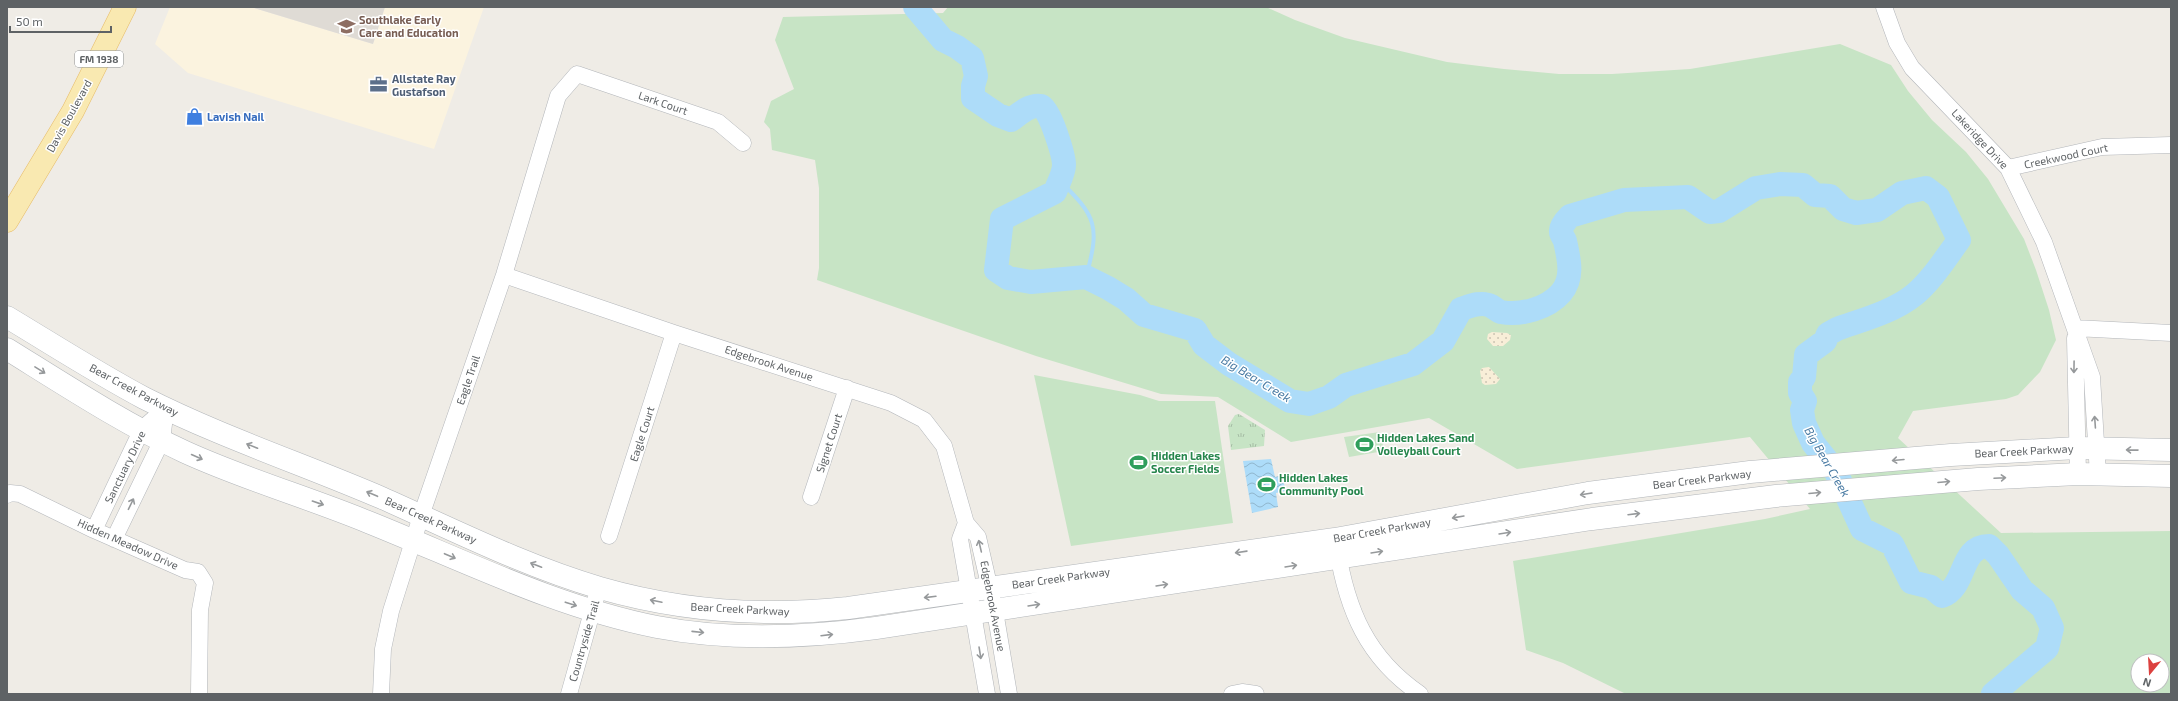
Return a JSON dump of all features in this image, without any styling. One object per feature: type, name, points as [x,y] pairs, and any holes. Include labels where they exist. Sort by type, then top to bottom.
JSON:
[{"type":"main road","name":"Davis Boulevard","points":[[7,221],[73,111],[126,7]]},
{"type":"main road","name":"Bear Creek Parkway","points":[[7,317],[124,387],[239,441],[507,553],[599,587],[656,602],[700,608],[802,611],[841,608],[990,588],[1337,549],[1776,496],[1978,479],[2088,474],[2171,476]]},
{"type":"main road","name":"Bear Creek Parkway","points":[[7,349],[142,429],[218,467],[343,511],[527,588],[592,610],[665,628],[760,637],[824,635],[995,611],[1337,549],[1588,493],[1750,472],[1951,455],[2087,448],[2171,450]]},
{"type":"street","name":"Lakeridge Drive","points":[[1884,7],[1897,43],[1912,68],[2008,168],[2044,242],[2092,377],[2087,448],[2088,474]]},
{"type":"street","name":"Lark Court","points":[[577,74],[718,122],[743,143]]},
{"type":"street","name":"Eagle Trail","points":[[381,694],[385,636],[421,516],[504,275],[558,96],[577,74]]},
{"type":"street","name":"Creekwood Court","points":[[2008,168],[2102,147],[2171,145]]},
{"type":"street","name":"Edgebrook Avenue","points":[[504,275],[674,333],[891,402],[924,420],[944,446],[955,478],[966,523],[978,537],[995,611],[1009,694]]},
{"type":"street","points":[[2075,328],[2171,333]]},
{"type":"street","name":"Eagle Court","points":[[608,536],[674,333]]},
{"type":"street","name":"Signet Court","points":[[811,497],[847,388]]},
{"type":"street","name":"Sanctuary Drive","points":[[94,530],[142,429],[166,408]]},
{"type":"street","name":"Sanctuary Drive","points":[[114,539],[162,440],[166,408]]},
{"type":"street","name":"Hidden Meadow Drive","points":[[9,494],[20,494],[114,539],[185,570],[196,571],[204,578],[205,588],[200,610],[200,694]]},
{"type":"street","name":"Edgebrook Avenue","points":[[966,523],[960,539],[968,592],[987,694]]},
{"type":"street","points":[[1337,549],[1347,597],[1368,642],[1392,672],[1420,694]]},
{"type":"street","name":"Countryside Trail","points":[[569,694],[599,587]]},
{"type":"street","points":[[1232,694],[1242,692],[1256,694]]},
{"type":"shaded area","points":[[170,7],[251,7],[373,44],[385,7],[484,7],[434,149],[188,73],[155,44]]},
{"type":"shaded area","name":"Southlake Early Care and Education","points":[[251,7],[385,7],[373,44]]},
{"type":"green space","points":[[948,7],[1266,7],[1295,20],[1345,38],[1447,62],[1504,69],[1559,74],[1612,74],[1690,69],[1840,44],[1891,65],[1908,91],[1932,120],[1966,152],[1988,179],[2024,239],[2049,310],[2056,340],[2040,372],[2018,395],[2006,399],[1913,411],[1898,438],[2001,533],[2171,531],[2171,694],[1626,694],[1563,663],[1526,650],[1513,561],[1765,519],[1810,509],[1750,437],[1517,469],[1429,418],[1291,442],[1218,397],[1161,394],[1036,356],[817,280],[819,268],[819,188],[815,160],[772,150],[770,129],[764,122],[771,101],[794,89],[775,40],[783,17],[943,13]]},
{"type":"green space","name":"Hidden Lakes Soccer Fields","points":[[1034,375],[1140,395],[1159,401],[1215,401],[1233,523],[1071,546]]},
{"type":"green space","points":[[1239,414],[1265,430],[1264,446],[1231,450],[1228,426],[1235,415]]},
{"type":"green space","name":"Hidden Lakes Sand Volleyball Court","points":[[1380,432],[1384,451],[1349,457],[1344,437]]},
{"type":"sand","points":[[1492,332],[1507,333],[1511,335],[1510,340],[1503,346],[1493,346],[1487,339],[1488,334]]},
{"type":"sand","points":[[1489,367],[1500,379],[1496,384],[1485,385],[1482,383],[1480,371],[1482,368]]},
{"type":"water","name":"Hidden Lakes Community Pool","points":[[1271,459],[1275,477],[1283,475],[1285,491],[1276,493],[1278,507],[1252,513],[1243,461]]},
{"type":"waterway","name":"Big Bear Creek","points":[[915,7],[943,40],[957,47],[972,58],[976,76],[973,86],[973,98],[998,115],[1011,120],[1021,112],[1033,106],[1041,106],[1045,109],[1048,115],[1059,143],[1064,168],[1055,192],[1002,219],[996,270],[1008,278],[1031,282],[1086,277],[1126,299],[1144,315],[1195,330],[1204,345],[1229,364],[1290,401],[1309,404],[1329,397],[1346,385],[1413,364],[1443,341],[1461,309],[1476,304],[1484,304],[1501,312],[1517,313],[1534,310],[1549,303],[1561,293],[1568,281],[1569,261],[1565,241],[1561,234],[1561,228],[1570,216],[1624,200],[1688,197],[1710,212],[1719,211],[1756,188],[1780,184],[1803,185],[1815,195],[1830,196],[1843,209],[1856,213],[1877,210],[1902,193],[1926,188],[1938,197],[1959,240],[1932,276],[1914,295],[1887,311],[1837,329],[1828,334],[1825,341],[1806,355],[1804,377],[1800,382],[1800,393],[1805,401],[1802,410],[1804,423],[1813,443],[1836,472],[1862,529],[1892,544],[1911,582],[1931,587],[1942,596],[1950,591],[1956,584],[1968,559],[1973,553],[1979,548],[1989,546],[1998,555],[2022,590],[2043,608],[2052,628],[2047,648],[1993,694]]},
{"type":"waterway","points":[[1059,180],[1081,204],[1092,223],[1094,234],[1093,246],[1086,277]]},
{"type":"place","name":"Southlake Early Care and Education","points":[[346,26]]},
{"type":"place","name":"Allstate Ray Gustafson","points":[[379,85]]},
{"type":"place","name":"Lavish Nail","points":[[194,117]]},
{"type":"place","name":"Hidden Lakes Sand Volleyball Court","points":[[1364,444]]},
{"type":"place","name":"Hidden Lakes Soccer Fields","points":[[1138,462]]},
{"type":"place","name":"Hidden Lakes Community Pool","points":[[1266,484]]}]
